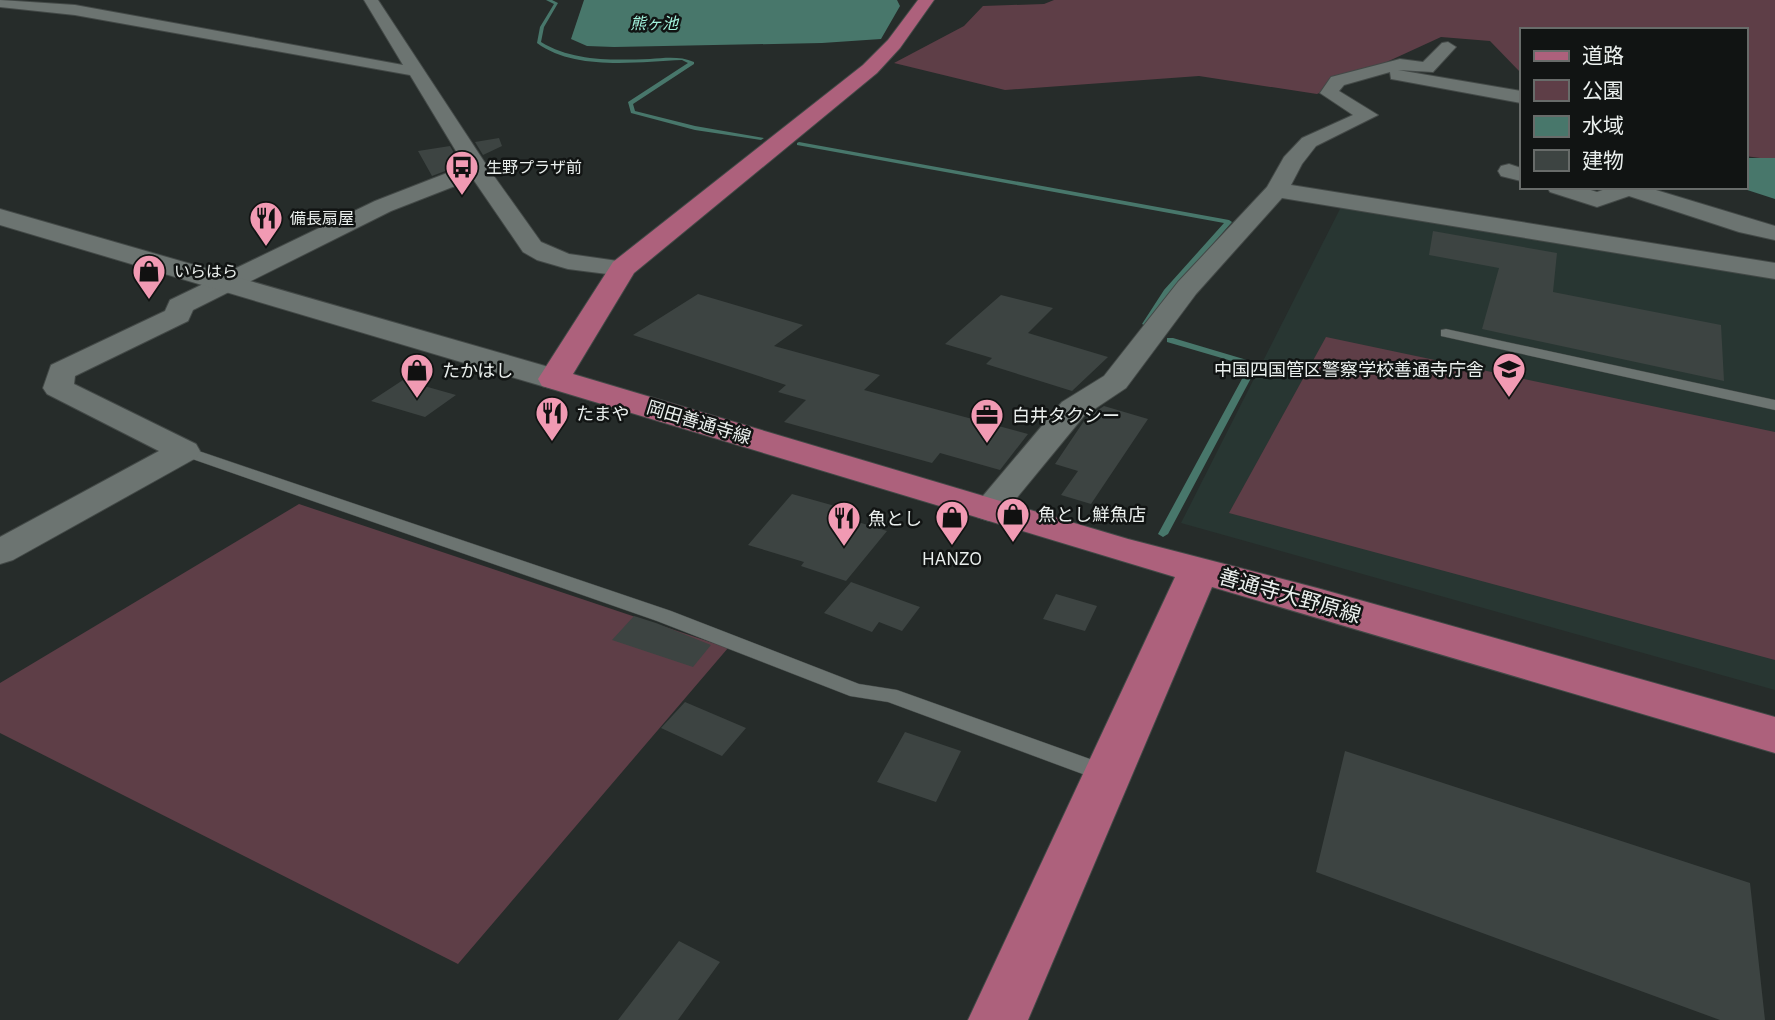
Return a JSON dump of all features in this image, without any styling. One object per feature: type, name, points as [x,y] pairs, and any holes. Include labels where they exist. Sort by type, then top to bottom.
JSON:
[{"type":"main road","points":[[554,379],[623,268],[870,69],[894,44],[926,0]]},
{"type":"main road","name":"岡田善通寺線","points":[[554,379],[1199,570]]},
{"type":"main road","name":"善通寺大野原線","points":[[998,1020],[1199,570],[1775,735]]},
{"type":"street","points":[[371,0],[478,169],[532,247],[546,255],[568,261],[623,268]]},
{"type":"street","points":[[0,2],[75,10],[199,35],[415,70]]},
{"type":"street","points":[[989,510],[1073,409],[1115,382],[1187,288],[1277,190],[1309,142],[1368,115],[1329,93],[1337,81],[1400,64],[1427,68],[1448,47]]},
{"type":"street","points":[[1380,71],[1520,97]]},
{"type":"street","points":[[184,451],[58,388],[61,371],[178,314],[180,306],[383,206],[478,169]]},
{"type":"street","points":[[1564,189],[1597,200],[1623,189]]},
{"type":"street","points":[[1627,189],[1775,252]]},
{"type":"street","points":[[1689,189],[1775,271]]},
{"type":"street","points":[[1277,190],[1734,233],[1775,233]]},
{"type":"street","points":[[1734,233],[1775,212]]},
{"type":"street","points":[[0,218],[554,379]]},
{"type":"street","points":[[0,552],[184,451]]},
{"type":"lane","points":[[1446,333],[1775,405]]},
{"type":"lane","points":[[184,451],[664,616],[857,691],[890,695],[1108,775]]},
{"type":"shaded area","name":"中国四国管区警察学校善通寺庁舎","points":[[1342,205],[1775,275],[1775,690],[1181,523]]},
{"type":"green space","points":[[1054,0],[1775,0],[1775,160],[1747,156],[1747,28],[1520,28],[1520,72],[1490,41],[1441,37],[1317,94],[1199,76],[1005,90],[894,63],[964,26],[983,6],[1044,4]]},
{"type":"green space","points":[[1326,337],[1775,432],[1775,660],[1229,513]]},
{"type":"green space","points":[[299,504],[728,648],[458,964],[0,733],[0,683]]},
{"type":"water","name":"熊ヶ池","points":[[584,0],[897,0],[900,6],[881,39],[822,43],[614,47],[587,46],[571,39]]},
{"type":"water","points":[[1747,158],[1775,158],[1775,199],[1744,189],[1747,189]]},
{"type":"building","points":[[499,138],[502,146],[483,155],[475,142]]},
{"type":"building","points":[[450,146],[461,165],[432,176],[418,151]]},
{"type":"building","points":[[1433,231],[1557,253],[1553,292],[1721,325],[1724,381],[1482,329],[1499,268],[1429,255]]},
{"type":"building","points":[[698,294],[803,325],[774,346],[880,375],[864,390],[1028,434],[1000,470],[940,453],[932,463],[784,422],[806,400],[778,392],[786,385],[633,335]]},
{"type":"building","points":[[1001,295],[1053,308],[1028,333],[1108,357],[1072,391],[986,364],[992,358],[945,344]]},
{"type":"building","points":[[403,380],[456,395],[425,417],[371,401]]},
{"type":"building","points":[[1104,406],[1148,419],[1091,504],[1061,495],[1078,471],[1055,464],[1086,418]]},
{"type":"building","points":[[792,494],[835,506],[829,513],[887,531],[846,581],[801,566],[804,562],[748,545]]},
{"type":"building","points":[[851,582],[920,607],[902,631],[879,622],[872,632],[824,613]]},
{"type":"building","points":[[1056,594],[1097,606],[1085,631],[1043,619]]},
{"type":"building","points":[[634,616],[711,645],[693,667],[612,640]]},
{"type":"building","points":[[685,702],[746,728],[722,756],[661,728]]},
{"type":"building","points":[[905,732],[961,751],[936,802],[877,782]]},
{"type":"building","points":[[1345,751],[1750,883],[1765,1020],[1720,1020],[1316,872]]},
{"type":"building","points":[[679,941],[720,962],[678,1020],[618,1020]]},
{"type":"waterway","points":[[548,0],[556,3],[542,27],[539,43],[552,51],[608,61],[683,59],[692,63],[630,103],[633,112],[695,128],[761,138]]},
{"type":"waterway","points":[[799,144],[1229,222],[1167,292],[1146,324]]},
{"type":"waterway","points":[[1163,534],[1254,365],[1170,340]]},
{"type":"place","name":"生野プラザ前","points":[[462,197]]},
{"type":"place","name":"備長扇屋","points":[[266,248]]},
{"type":"place","name":"いらはら","points":[[149,301]]},
{"type":"place","name":"中国四国管区警察学校善通寺庁舎","points":[[1509,399]]},
{"type":"place","name":"たかはし","points":[[417,400]]},
{"type":"place","name":"たまや","points":[[552,443]]},
{"type":"place","name":"白井タクシー","points":[[987,445]]},
{"type":"place","name":"魚とし鮮魚店","points":[[1013,544]]},
{"type":"place","name":"HANZO","points":[[952,547]]},
{"type":"place","name":"魚とし","points":[[844,548]]}]
